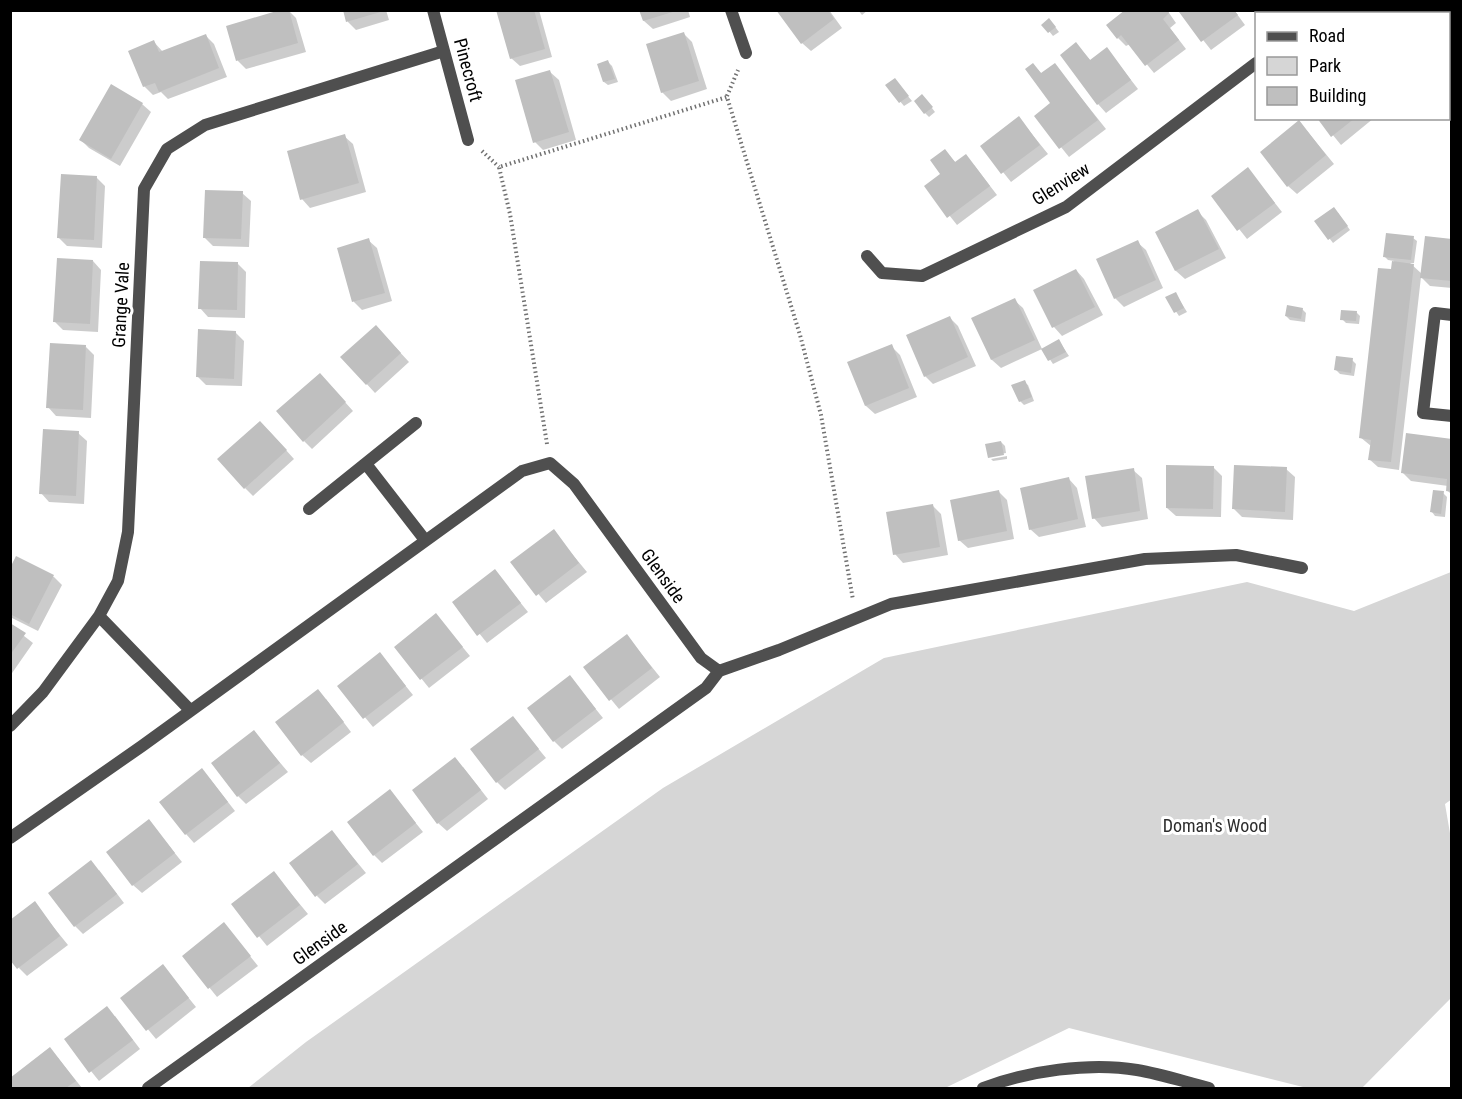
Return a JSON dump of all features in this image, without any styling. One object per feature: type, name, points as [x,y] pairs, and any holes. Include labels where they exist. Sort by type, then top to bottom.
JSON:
[{"type":"street","name":"Pinecroft","points":[[433,10],[468,140]]},
{"type":"street","points":[[731,10],[746,53]]},
{"type":"street","name":"Grange Vale","points":[[10,726],[43,692],[99,616],[118,581],[128,532],[144,189],[167,149],[205,125],[444,51]]},
{"type":"street","name":"Glenview","points":[[867,256],[882,273],[922,276],[1066,207],[1255,65]]},
{"type":"street","points":[[1452,315],[1435,313],[1423,413],[1452,416]]},
{"type":"street","points":[[309,509],[416,423]]},
{"type":"street","points":[[10,838],[142,746],[522,471],[550,463]]},
{"type":"street","name":"Glenside","points":[[148,1089],[706,688],[719,671],[701,658],[574,484],[550,463]]},
{"type":"street","points":[[366,464],[425,540]]},
{"type":"street","points":[[719,671],[779,650],[891,604],[1145,559],[1236,555],[1302,568]]},
{"type":"street","points":[[99,616],[190,710]]},
{"type":"street","points":[[983,1089],[1001,1081],[1077,1067],[1137,1070],[1209,1089]]},
{"type":"path","points":[[746,53],[727,97],[800,335],[821,415],[856,617]]},
{"type":"path","points":[[550,463],[510,214],[499,166],[727,97]]},
{"type":"green space","name":"Doman's Wood","points":[[1451,572],[1452,799],[1445,804],[1452,845],[1451,998],[1362,1088],[1307,1088],[1069,1028],[945,1088],[248,1088],[306,1042],[663,788],[884,658],[1247,582],[1354,611]]},
{"type":"building","points":[[280,10],[289,10],[298,43],[236,61],[226,26]]},
{"type":"building","points":[[343,10],[384,10],[384,11],[346,22]]},
{"type":"building","points":[[496,10],[534,10],[545,49],[510,59]]},
{"type":"building","points":[[639,10],[676,10],[676,11],[643,21]]},
{"type":"building","points":[[776,10],[828,10],[834,19],[801,44]]},
{"type":"building","points":[[1125,10],[1167,10],[1169,13],[1163,19],[1179,40],[1145,66],[1121,35],[1117,39],[1106,25]]},
{"type":"building","points":[[1180,10],[1234,10],[1238,15],[1201,42],[1179,12]]},
{"type":"building","points":[[1438,10],[1452,10],[1452,36],[1450,36],[1450,12],[1438,12]]},
{"type":"building","points":[[1049,18],[1056,27],[1048,33],[1041,25]]},
{"type":"building","points":[[684,32],[699,81],[661,93],[646,44]]},
{"type":"building","points":[[206,34],[219,68],[159,92],[155,83],[143,87],[128,51],[154,40],[159,52]]},
{"type":"building","points":[[1076,42],[1090,60],[1107,47],[1131,80],[1097,105],[1060,55]]},
{"type":"building","points":[[608,60],[615,79],[603,82],[597,64]]},
{"type":"building","points":[[1033,63],[1041,73],[1055,63],[1098,120],[1059,149],[1034,116],[1050,103],[1025,69]]},
{"type":"building","points":[[550,70],[569,132],[533,143],[515,80]]},
{"type":"building","points":[[895,78],[909,96],[899,103],[885,85]]},
{"type":"building","points":[[111,84],[143,103],[111,159],[79,140]]},
{"type":"building","points":[[922,94],[933,107],[924,114],[914,101]]},
{"type":"building","points":[[1019,116],[1040,145],[1001,174],[980,146]]},
{"type":"building","points":[[1299,120],[1326,155],[1287,187],[1260,152]]},
{"type":"building","points":[[1318,120],[1352,120],[1331,137]]},
{"type":"building","points":[[345,134],[359,183],[300,200],[287,151]]},
{"type":"building","points":[[945,149],[955,162],[966,154],[990,186],[947,218],[924,186],[940,174],[930,160]]},
{"type":"building","points":[[1248,167],[1275,203],[1237,231],[1211,196]]},
{"type":"building","points":[[61,174],[97,176],[94,240],[57,238]]},
{"type":"building","points":[[205,190],[243,191],[241,239],[203,238]]},
{"type":"building","points":[[1334,207],[1348,226],[1328,240],[1314,221]]},
{"type":"building","points":[[1198,209],[1219,249],[1175,271],[1155,232]]},
{"type":"building","points":[[1386,233],[1414,236],[1411,260],[1383,257]]},
{"type":"building","points":[[1425,236],[1452,239],[1452,281],[1420,278]]},
{"type":"building","points":[[369,238],[385,293],[352,302],[337,248]]},
{"type":"building","points":[[1138,240],[1156,280],[1114,299],[1096,259]]},
{"type":"building","points":[[57,258],[93,260],[90,324],[53,322]]},
{"type":"building","points":[[200,261],[238,262],[237,310],[198,309]]},
{"type":"building","points":[[1392,261],[1414,264],[1391,462],[1368,460],[1371,440],[1359,438],[1378,268],[1391,269]]},
{"type":"building","points":[[1076,269],[1095,307],[1052,328],[1033,290]]},
{"type":"building","points":[[1176,292],[1184,308],[1174,313],[1165,297]]},
{"type":"building","points":[[1015,298],[1035,340],[991,360],[971,318]]},
{"type":"building","points":[[1287,305],[1303,308],[1301,319],[1285,316]]},
{"type":"building","points":[[1341,310],[1357,311],[1356,321],[1340,320]]},
{"type":"building","points":[[950,316],[968,357],[924,377],[906,335]]},
{"type":"building","points":[[376,325],[401,353],[366,385],[340,357]]},
{"type":"building","points":[[198,329],[236,331],[234,379],[196,377]]},
{"type":"building","points":[[1059,339],[1066,352],[1048,361],[1041,349]]},
{"type":"building","points":[[50,343],[86,345],[83,410],[46,408]]},
{"type":"building","points":[[892,344],[909,388],[865,406],[847,362]]},
{"type":"building","points":[[1336,356],[1353,358],[1351,373],[1334,370]]},
{"type":"building","points":[[320,373],[346,402],[303,442],[276,411]]},
{"type":"building","points":[[1025,380],[1032,397],[1019,402],[1011,385]]},
{"type":"building","points":[[260,421],[287,450],[244,489],[217,459]]},
{"type":"building","points":[[43,429],[79,431],[76,496],[39,494]]},
{"type":"building","points":[[1406,433],[1452,439],[1452,492],[1446,491],[1447,479],[1401,473]]},
{"type":"building","points":[[1001,441],[1004,455],[988,458],[985,444]]},
{"type":"building","points":[[1166,465],[1214,466],[1213,509],[1166,508]]},
{"type":"building","points":[[1234,465],[1287,467],[1285,512],[1232,509]]},
{"type":"building","points":[[1134,468],[1140,511],[1092,519],[1085,476]]},
{"type":"building","points":[[1069,477],[1078,519],[1029,530],[1020,488]]},
{"type":"building","points":[[999,490],[1007,531],[958,541],[950,500]]},
{"type":"building","points":[[1433,490],[1444,491],[1441,514],[1430,512]]},
{"type":"building","points":[[933,504],[940,547],[893,555],[886,512]]},
{"type":"building","points":[[554,529],[579,563],[536,596],[510,562]]},
{"type":"building","points":[[16,556],[54,575],[29,624],[10,614],[10,568]]},
{"type":"building","points":[[495,569],[521,603],[477,636],[452,602]]},
{"type":"building","points":[[436,613],[463,647],[420,680],[394,647]]},
{"type":"building","points":[[10,623],[26,633],[10,655]]},
{"type":"building","points":[[627,634],[652,668],[609,701],[583,667]]},
{"type":"building","points":[[380,652],[406,686],[363,719],[337,686]]},
{"type":"building","points":[[570,675],[596,709],[553,742],[527,708]]},
{"type":"building","points":[[318,689],[344,722],[301,756],[275,722]]},
{"type":"building","points":[[513,716],[539,749],[496,783],[470,749]]},
{"type":"building","points":[[254,730],[280,763],[237,797],[211,763]]},
{"type":"building","points":[[455,757],[481,790],[437,824],[412,790]]},
{"type":"building","points":[[202,768],[228,802],[185,835],[159,802]]},
{"type":"building","points":[[390,789],[416,823],[373,856],[347,822]]},
{"type":"building","points":[[149,819],[175,853],[132,886],[106,852]]},
{"type":"building","points":[[332,830],[358,864],[315,897],[289,863]]},
{"type":"building","points":[[91,860],[117,894],[74,927],[48,893]]},
{"type":"building","points":[[274,871],[300,905],[257,938],[231,904]]},
{"type":"building","points":[[35,901],[60,936],[17,969],[10,960],[10,920]]},
{"type":"building","points":[[224,922],[251,956],[208,989],[182,956]]},
{"type":"building","points":[[163,964],[189,998],[146,1031],[120,998]]},
{"type":"building","points":[[107,1006],[133,1040],[89,1073],[64,1039]]},
{"type":"building","points":[[50,1047],[76,1081],[66,1088],[12,1088],[10,1078]]}]
